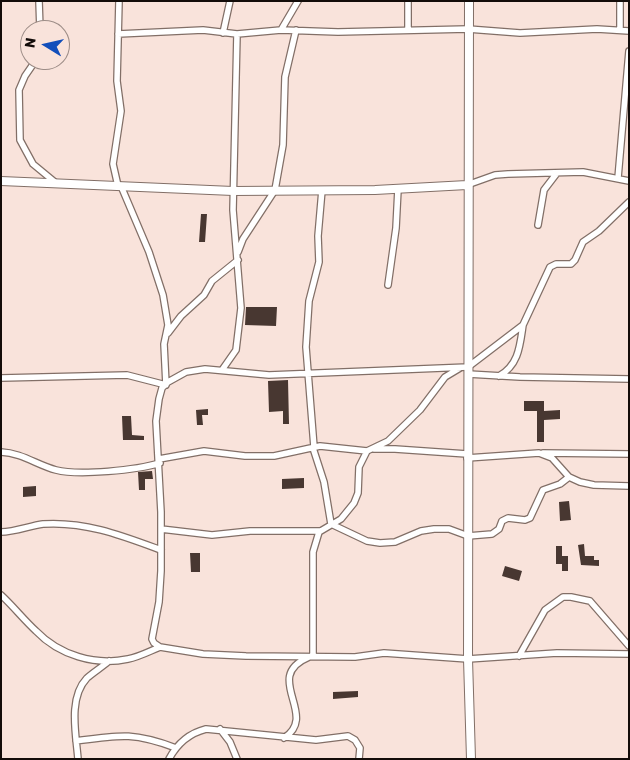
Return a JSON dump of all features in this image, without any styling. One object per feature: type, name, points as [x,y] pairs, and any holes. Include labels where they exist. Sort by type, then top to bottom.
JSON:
[{"type":"street","points":[[39,1],[40,20]]},
{"type":"street","points":[[119,1],[117,81],[121,111],[113,164],[120,186],[134,212],[159,278],[168,325],[165,338],[166,385],[159,399],[156,421],[161,550],[160,602],[152,639],[154,643],[160,646],[226,656],[313,655],[355,657],[384,653],[468,659],[558,653],[629,654]]},
{"type":"street","points":[[224,33],[230,1]]},
{"type":"street","points":[[281,30],[298,1]]},
{"type":"street","points":[[408,1],[408,30]]},
{"type":"street","points":[[469,1],[466,369],[468,659],[471,759]]},
{"type":"street","points":[[620,1],[620,30]]},
{"type":"street","points":[[118,34],[184,30],[237,34],[281,30],[338,32],[468,29],[520,33],[629,31]]},
{"type":"street","points":[[165,338],[181,316],[204,295],[212,281],[238,257],[243,239],[275,190],[283,145],[285,77],[296,30]]},
{"type":"street","points":[[222,370],[236,350],[241,308],[233,191],[237,34]]},
{"type":"street","points":[[618,178],[629,52]]},
{"type":"street","points":[[29,70],[19,90],[20,140],[25,153],[33,164],[56,183]]},
{"type":"street","points":[[1,181],[233,191],[398,190],[467,185],[495,175],[583,172],[629,181]]},
{"type":"street","points":[[538,225],[543,193],[557,173]]},
{"type":"street","points":[[322,190],[318,236],[319,262],[309,302],[307,373],[313,447],[324,482],[331,524]]},
{"type":"street","points":[[388,285],[395,243],[398,190]]},
{"type":"street","points":[[498,376],[512,366],[517,356],[523,325],[538,295],[545,273],[556,264],[571,264],[575,260],[583,242],[599,231],[629,202]]},
{"type":"street","points":[[313,655],[314,543],[320,531],[341,519],[354,503],[358,493],[359,467],[368,451],[388,441],[420,410],[445,377],[466,369],[523,325]]},
{"type":"street","points":[[1,378],[127,375],[166,385],[195,369],[250,374],[466,369],[498,376],[629,379]]},
{"type":"street","points":[[3,451],[64,472],[116,471],[146,467],[159,461],[204,451],[245,456],[274,456],[313,447],[340,447],[368,451],[394,449],[467,456],[540,453],[629,454]]},
{"type":"street","points":[[540,453],[552,458],[569,477],[594,485],[629,486]]},
{"type":"street","points":[[331,524],[367,541],[380,543],[395,542],[434,529],[460,531],[468,536],[492,534],[508,518],[525,520],[530,518],[543,490],[560,484],[569,477]]},
{"type":"street","points":[[1,532],[46,524],[81,526],[122,534],[161,550]]},
{"type":"street","points":[[161,529],[212,534],[250,531],[320,531]]},
{"type":"street","points":[[1,595],[37,633],[59,649],[75,656],[109,661],[129,659],[160,646]]},
{"type":"street","points":[[519,656],[545,610],[553,603],[572,597],[590,601],[629,646]]},
{"type":"street","points":[[284,738],[290,734],[297,719],[298,710],[288,687],[292,670],[298,663],[313,655]]},
{"type":"street","points":[[78,759],[75,711],[78,694],[87,679],[109,661]]},
{"type":"street","points":[[220,729],[230,742],[236,759]]},
{"type":"street","points":[[169,759],[176,748],[196,732],[220,729],[284,738],[316,740],[348,736],[355,740],[360,748],[359,759]]},
{"type":"street","points":[[76,741],[131,735],[144,737],[176,748]]},
{"type":"building","points":[[201,214],[207,214],[205,242],[199,242]]},
{"type":"building","points":[[246,307],[277,307],[276,326],[245,325]]},
{"type":"building","points":[[288,380],[289,424],[283,424],[283,411],[269,412],[268,381]]},
{"type":"building","points":[[524,401],[544,401],[544,411],[560,410],[560,419],[544,420],[544,442],[537,442],[537,411],[524,411]]},
{"type":"building","points":[[208,409],[208,415],[202,415],[203,425],[197,425],[196,410]]},
{"type":"building","points":[[122,416],[131,416],[132,435],[144,436],[144,440],[123,440]]},
{"type":"building","points":[[152,471],[153,479],[145,479],[145,490],[139,490],[138,472]]},
{"type":"building","points":[[304,478],[304,488],[282,489],[282,479]]},
{"type":"building","points":[[36,486],[36,496],[23,497],[23,487]]},
{"type":"building","points":[[569,501],[571,520],[560,521],[559,502]]},
{"type":"building","points":[[584,544],[585,556],[594,556],[594,560],[599,560],[599,566],[581,565],[578,545]]},
{"type":"building","points":[[556,546],[562,546],[562,556],[568,556],[568,571],[562,571],[562,564],[556,564]]},
{"type":"building","points":[[190,553],[200,553],[200,572],[191,572]]},
{"type":"building","points":[[505,566],[522,571],[519,581],[502,576]]},
{"type":"building","points":[[358,691],[358,697],[333,699],[333,692]]}]
